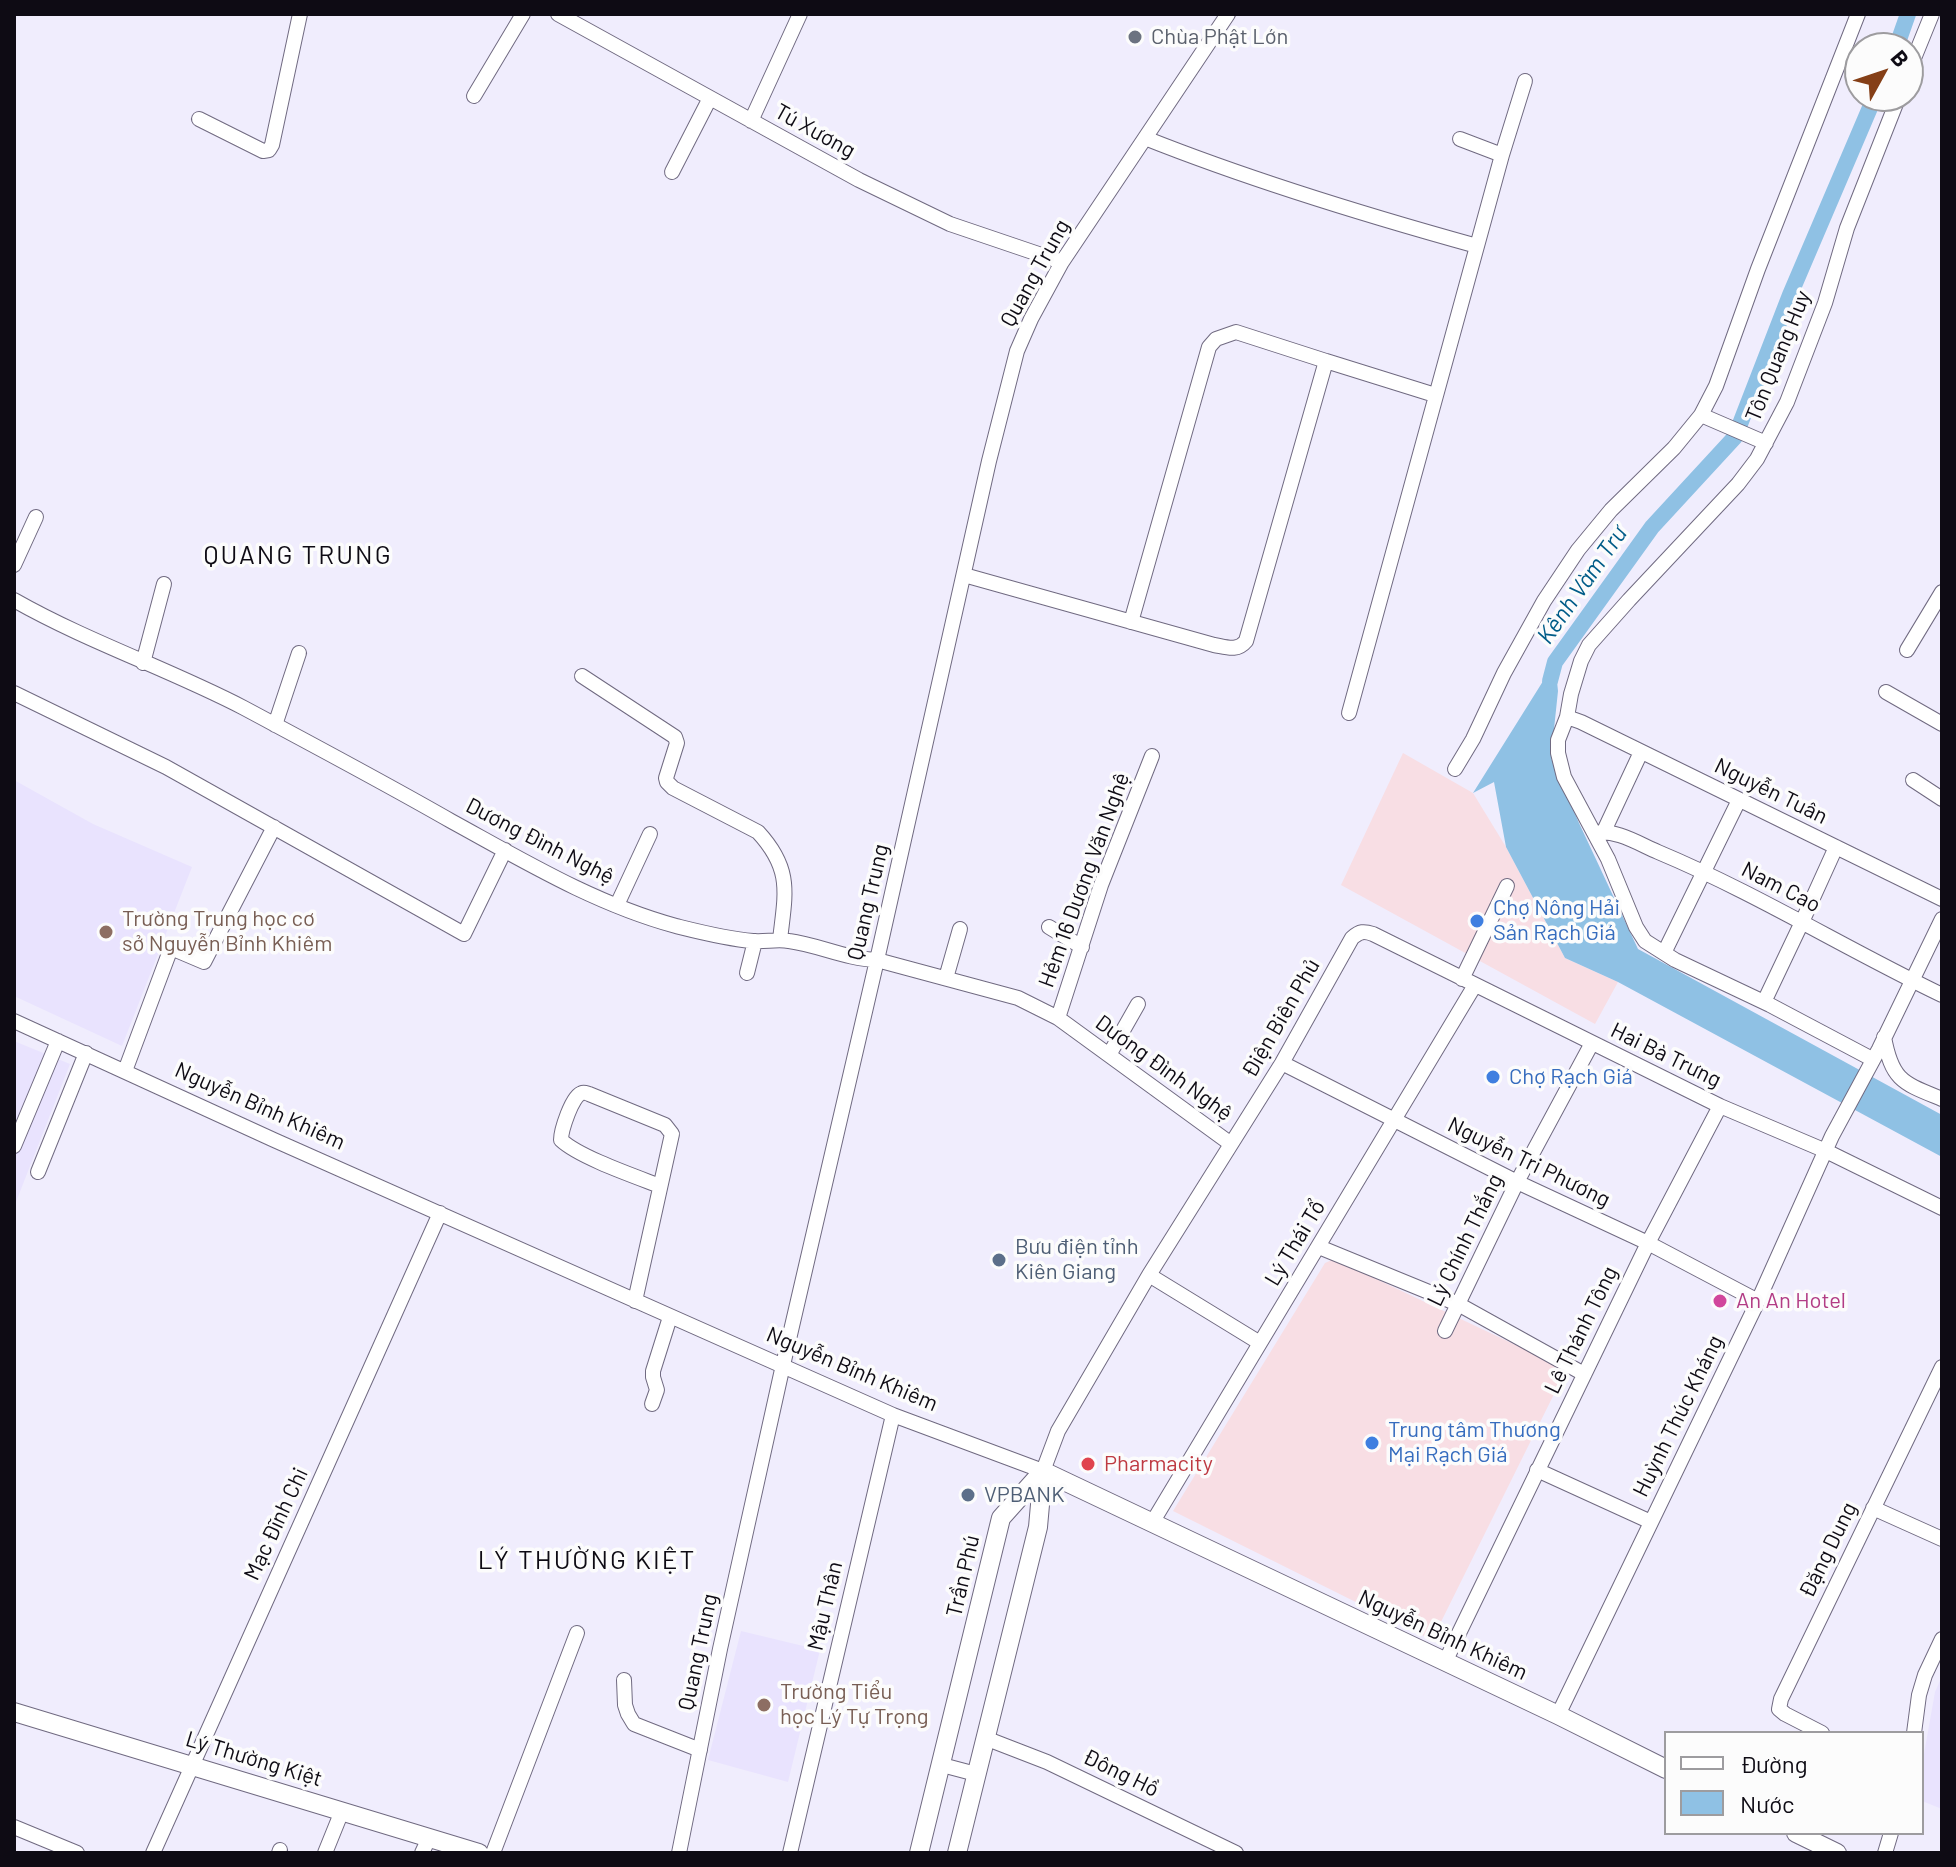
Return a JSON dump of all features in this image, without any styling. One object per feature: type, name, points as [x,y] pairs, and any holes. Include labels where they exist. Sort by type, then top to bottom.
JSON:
[{"type":"main road","name":"Nguyễn Bỉnh Khiêm","points":[[1043,1471],[1664,1768]]},
{"type":"main road","points":[[957,1853],[1038,1527],[1043,1471]]},
{"type":"main road","name":"Trần Phú","points":[[919,1853],[1001,1518],[1043,1471]]},
{"type":"main road","name":"Lý Thường Kiệt","points":[[14,1712],[342,1811],[426,1845],[479,1853]]},
{"type":"main road","points":[[1800,1835],[1837,1853]]},
{"type":"street","points":[[199,119],[256,148],[269,150],[300,14]]},
{"type":"street","points":[[474,96],[523,14]]},
{"type":"street","name":"Tú Xương","points":[[558,14],[859,180],[950,224],[1062,262]]},
{"type":"street","points":[[751,121],[800,14]]},
{"type":"street","name":"Quang Trung","points":[[679,1853],[783,1365],[989,461],[1017,351],[1062,262],[1228,14]]},
{"type":"street","points":[[1455,769],[1544,601],[1578,550],[1611,510],[1674,448],[1701,415],[1716,386],[1758,269],[1858,14]]},
{"type":"street","points":[[1924,34],[1932,14]]},
{"type":"street","points":[[1349,713],[1435,395],[1525,81]]},
{"type":"street","points":[[672,172],[710,98]]},
{"type":"street","name":"Tôn Quang Huy","points":[[1869,1065],[1764,1002],[1653,947],[1639,934],[1600,832],[1564,777],[1558,740],[1574,720],[1571,694],[1589,645],[1738,484],[1766,443],[1802,366],[1847,228],[1893,112]]},
{"type":"street","points":[[1145,138],[1333,205],[1477,246]]},
{"type":"street","points":[[1460,139],[1502,155]]},
{"type":"street","points":[[1131,622],[1209,347],[1216,339],[1236,332],[1435,395]]},
{"type":"street","points":[[964,575],[1214,645],[1233,649],[1241,647],[1246,641],[1326,361]]},
{"type":"street","points":[[1701,415],[1766,443]]},
{"type":"street","points":[[14,565],[36,517]]},
{"type":"street","points":[[143,663],[164,584]]},
{"type":"street","points":[[1907,650],[1942,592]]},
{"type":"street","name":"Dương Đình Nghệ","points":[[14,600],[143,663],[210,690],[335,755],[565,884],[636,914],[738,939],[780,940],[862,960],[877,960],[1018,998],[1058,1018],[1231,1144]]},
{"type":"street","points":[[275,725],[299,653]]},
{"type":"street","points":[[582,676],[675,737],[677,743],[666,778],[673,788],[758,832],[766,840],[784,873],[785,899],[780,940]]},
{"type":"street","points":[[1886,692],[1942,724]]},
{"type":"street","points":[[14,693],[166,767],[464,934],[505,850]]},
{"type":"street","name":"Nguyễn Tuân","points":[[1574,720],[1942,899]]},
{"type":"street","points":[[1600,832],[1641,752]]},
{"type":"street","name":"Hẻm 16 Dương Văn Nghệ","points":[[1058,1018],[1101,885],[1152,756]]},
{"type":"street","points":[[1913,780],[1942,799]]},
{"type":"street","points":[[1664,953],[1739,800]]},
{"type":"street","points":[[125,1071],[171,948],[204,962],[274,827]]},
{"type":"street","name":"Nam Cao","points":[[1600,832],[1640,844],[1703,873],[1942,995]]},
{"type":"street","points":[[617,905],[650,834]]},
{"type":"street","points":[[1764,1002],[1836,847]]},
{"type":"street","name":"Lý Thái Tổ","points":[[1152,1523],[1393,1119],[1468,982],[1507,886]]},
{"type":"street","name":"Huỳnh Thúc Kháng","points":[[1558,1715],[1758,1301],[1832,1136],[1942,919]]},
{"type":"street","points":[[1049,927],[1082,947]]},
{"type":"street","points":[[946,978],[960,929]]},
{"type":"street","name":"Điện Biên Phủ","points":[[1043,1471],[1058,1431],[1149,1275],[1282,1063],[1352,938],[1359,932],[1373,934]]},
{"type":"street","name":"Hai Bà Trưng","points":[[1373,934],[1720,1106],[1826,1151],[1942,1208]]},
{"type":"street","points":[[747,973],[755,941]]},
{"type":"street","points":[[1109,1055],[1138,1004]]},
{"type":"street","name":"Nguyễn Bỉnh Khiêm","points":[[14,1021],[893,1415],[1043,1471]]},
{"type":"street","points":[[1884,1037],[1888,1060],[1895,1072],[1910,1085],[1942,1099]]},
{"type":"street","points":[[14,1146],[58,1041]]},
{"type":"street","name":"Lý Chính Thắng","points":[[1445,1331],[1517,1182],[1592,1043]]},
{"type":"street","points":[[38,1172],[86,1053]]},
{"type":"street","name":"Nguyễn Tri Phương","points":[[1282,1063],[1517,1182],[1648,1243],[1758,1301]]},
{"type":"street","points":[[635,1301],[672,1139],[670,1130],[665,1125],[589,1094],[578,1095],[561,1131],[561,1140],[660,1186]]},
{"type":"street","name":"Lê Thánh Tông","points":[[1445,1662],[1648,1243],[1720,1106]]},
{"type":"street","name":"Mạc Đĩnh Chi","points":[[153,1853],[440,1213]]},
{"type":"street","points":[[1319,1247],[1458,1304],[1584,1374]]},
{"type":"street","points":[[1149,1275],[1260,1343]]},
{"type":"street","points":[[652,1404],[657,1390],[653,1371],[670,1317]]},
{"type":"street","name":"Đặng Dung","points":[[1818,1731],[1779,1709],[1781,1699],[1942,1367]]},
{"type":"street","name":"Mậu Thân","points":[[790,1853],[893,1415]]},
{"type":"street","points":[[1537,1470],[1651,1522]]},
{"type":"street","points":[[1873,1508],[1942,1539]]},
{"type":"street","points":[[493,1853],[577,1633]]},
{"type":"street","points":[[1914,1731],[1925,1675],[1942,1639]]},
{"type":"street","points":[[624,1680],[625,1705],[634,1724],[700,1750]]},
{"type":"street","name":"Đông Hồ","points":[[985,1738],[1047,1762],[1236,1853]]},
{"type":"street","points":[[942,1765],[976,1774]]},
{"type":"street","points":[[325,1853],[342,1811]]},
{"type":"street","points":[[14,1827],[77,1853]]},
{"type":"shaded area","name":"Chợ Nông Hải Sản Rạch Giá","points":[[1403,753],[1473,793],[1506,847],[1565,958],[1618,982],[1595,1024],[1341,885]]},
{"type":"shaded area","name":"Trường Trung học cơ sở Nguyễn Bỉnh Khiêm","points":[[14,780],[93,824],[192,867],[122,1046],[14,996]]},
{"type":"shaded area","points":[[14,1041],[70,1064],[14,1207]]},
{"type":"shaded area","name":"Trung tâm Thương Mại Rạch Giá","points":[[1334,1259],[1560,1366],[1563,1371],[1432,1640],[1173,1511],[1325,1263]]},
{"type":"shaded area","name":"Trường Tiểu học Lý Tự Trọng","points":[[741,1631],[820,1650],[788,1782],[708,1760]]},
{"type":"shaded area","points":[[1942,1676],[1942,1809],[1924,1802],[1924,1754],[1935,1692]]},
{"type":"water","points":[[1555,662],[1558,691],[1551,758],[1638,949],[1942,1115],[1942,1157],[1618,982],[1565,958],[1506,847],[1494,782],[1473,793]]},
{"type":"waterway","name":"Kênh Vàm Trư","points":[[1902,32],[1908,14]]},
{"type":"waterway","name":"Kênh Vàm Trư","points":[[1550,681],[1555,662],[1652,527],[1735,437],[1790,295],[1868,112]]},
{"type":"place","name":"Chùa Phật Lớn","points":[[1135,37]]},
{"type":"place","name":"Chợ Nông Hải Sản Rạch Giá","points":[[1477,921]]},
{"type":"place","name":"Trường Trung học cơ sở Nguyễn Bỉnh Khiêm","points":[[106,932]]},
{"type":"place","name":"Chợ Rạch Giá","points":[[1493,1077]]},
{"type":"place","name":"Bưu điện tỉnh Kiên Giang","points":[[999,1260]]},
{"type":"place","name":"An An Hotel","points":[[1720,1301]]},
{"type":"place","name":"Trung tâm Thương Mại Rạch Giá","points":[[1372,1443]]},
{"type":"place","name":"Pharmacity","points":[[1088,1464]]},
{"type":"place","name":"VPBANK","points":[[968,1495]]},
{"type":"place","name":"Trường Tiểu học Lý Tự Trọng","points":[[764,1705]]},
{"type":"district","name":"QUANG TRUNG","points":[[298,555]]},
{"type":"district","name":"LÝ THƯỜNG KIỆT","points":[[587,1560]]}]
